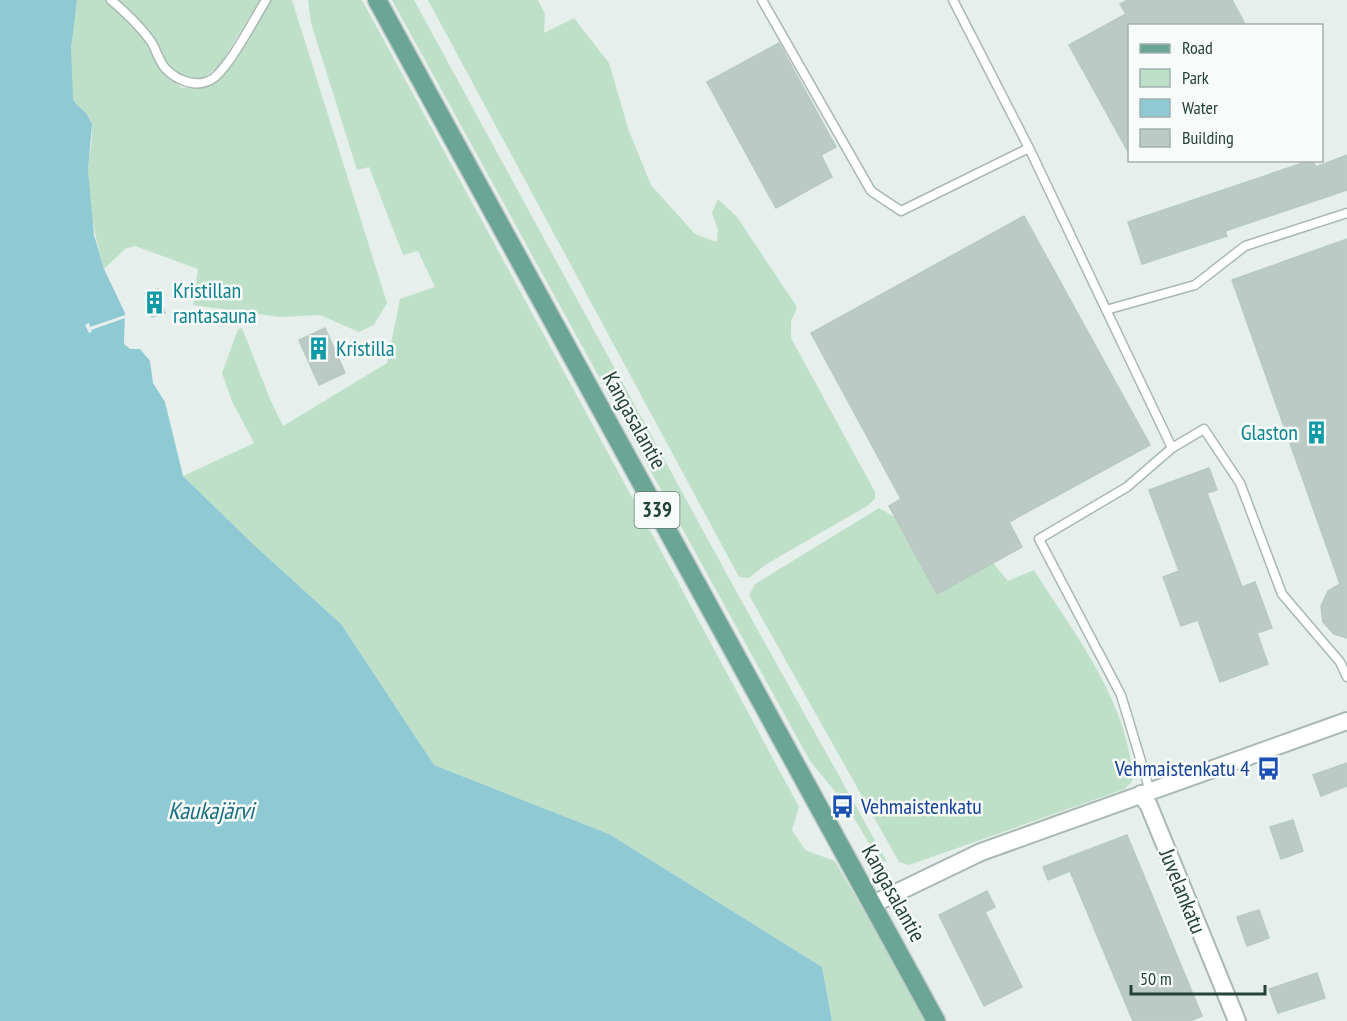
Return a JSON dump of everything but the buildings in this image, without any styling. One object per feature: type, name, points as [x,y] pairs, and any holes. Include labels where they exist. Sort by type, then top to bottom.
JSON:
[{"type":"main road","name":"Kangasalantie","points":[[377,0],[936,1021]]},
{"type":"street","points":[[873,904],[981,852],[1347,721]]},
{"type":"street","name":"Juvelankatu","points":[[1146,793],[1149,806],[1237,1021]]},
{"type":"lane","points":[[111,0],[150,40],[164,67],[177,78],[190,83],[202,83],[213,79],[224,67],[266,0]]},
{"type":"lane","points":[[762,0],[871,191],[902,211],[1029,148]]},
{"type":"lane","points":[[953,0],[1029,148],[1172,448]]},
{"type":"lane","points":[[1106,310],[1195,285],[1245,246],[1347,213]]},
{"type":"lane","points":[[1146,793],[1121,695],[1039,539],[1127,487],[1172,448],[1204,429],[1240,483],[1282,594],[1340,662],[1347,677]]},
{"type":"green space","points":[[77,0],[260,0],[219,66],[202,79],[183,77],[164,62],[118,2],[123,17],[144,40],[160,70],[182,88],[210,86],[226,72],[271,0],[292,0],[387,303],[374,325],[359,332],[320,315],[280,317],[193,305],[198,269],[135,246],[125,249],[104,269],[89,194],[88,169],[92,128],[88,116],[74,101],[71,85],[71,48]]},
{"type":"green space","points":[[308,0],[362,0],[799,807],[792,830],[805,850],[835,861],[927,1021],[832,1021],[822,967],[609,834],[434,765],[341,624],[183,476],[254,443],[232,401],[222,373],[238,329],[242,328],[283,426],[387,363],[400,299],[435,287],[418,251],[403,255],[369,167],[357,170],[311,23]]},
{"type":"green space","points":[[392,0],[414,0],[736,591],[887,862],[879,860],[845,803],[847,801],[842,793],[838,795],[810,761]]},
{"type":"green space","points":[[428,0],[538,0],[545,14],[544,33],[574,18],[609,63],[629,131],[651,185],[695,234],[717,242],[718,230],[712,213],[718,199],[737,217],[797,307],[791,322],[791,338],[875,492],[875,499],[867,506],[765,565],[749,578],[739,577]]},
{"type":"green space","points":[[879,508],[896,518],[937,593],[993,563],[1008,581],[1034,570],[1082,644],[1110,696],[1129,751],[1133,780],[1125,789],[909,865],[899,862],[749,595],[755,584]]},
{"type":"water","name":"Kaukajärvi","points":[[0,0],[77,0],[71,49],[73,99],[87,114],[92,124],[88,170],[94,235],[104,269],[125,313],[124,344],[130,349],[140,349],[150,361],[153,383],[165,402],[183,476],[341,624],[434,765],[609,834],[822,967],[832,1021],[0,1021]]},
{"type":"pier","points":[[128,314],[128,317],[91,330],[92,332],[89,333],[85,325],[89,323],[90,327]]},
{"type":"place","name":"Kristillan rantasauna","points":[[155,303]]},
{"type":"place","name":"Kristilla","points":[[318,348]]},
{"type":"place","name":"Glaston","points":[[1316,432]]},
{"type":"place","name":"Vehmaistenkatu 4","points":[[1268,768]]},
{"type":"place","name":"Vehmaistenkatu","points":[[843,806]]}]
